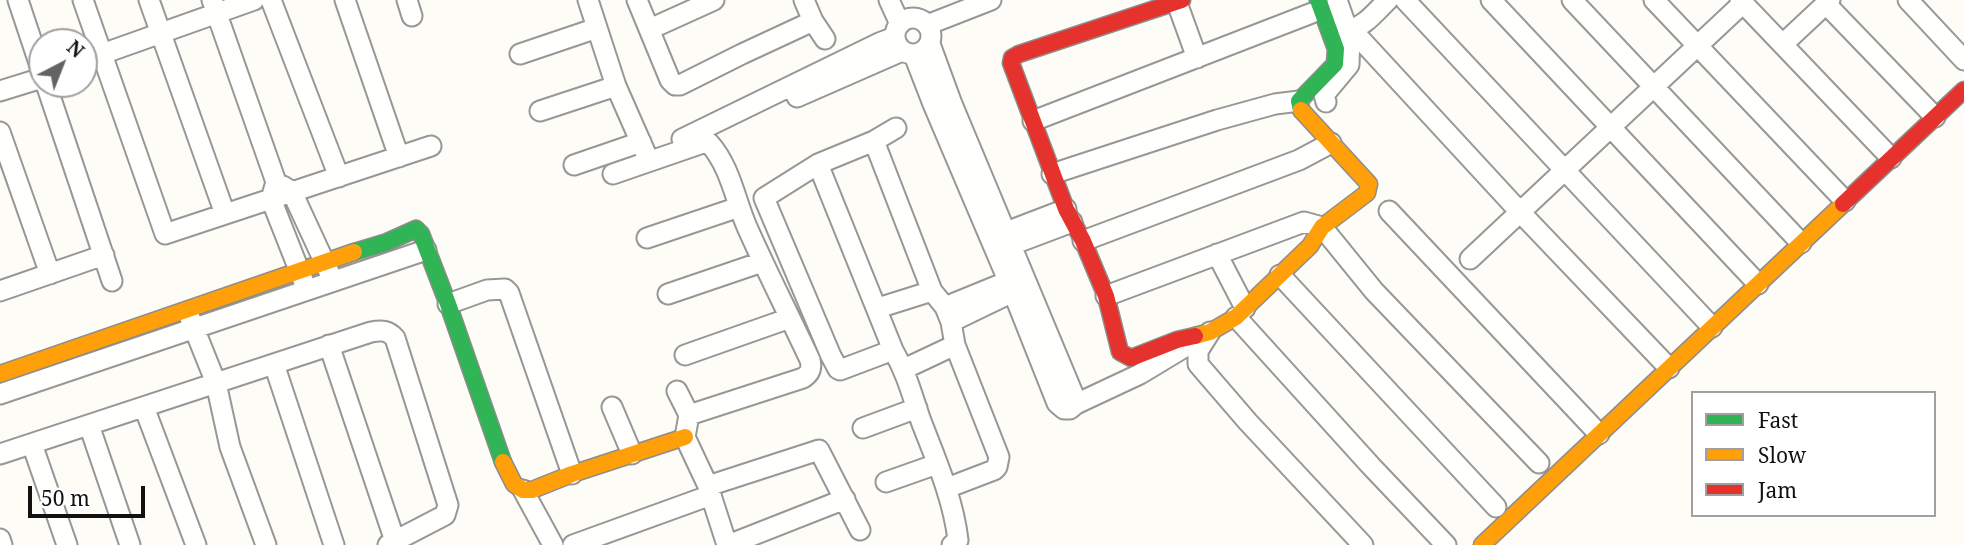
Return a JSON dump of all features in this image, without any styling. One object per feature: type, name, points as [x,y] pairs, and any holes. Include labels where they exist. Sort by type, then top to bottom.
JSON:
[{"type":"street","points":[[18,0],[28,30]]},
{"type":"street","points":[[83,0],[165,234],[225,214],[280,191],[339,177],[431,146]]},
{"type":"street","points":[[149,0],[225,214]]},
{"type":"street","points":[[102,54],[160,32],[214,6],[254,0]]},
{"type":"street","points":[[271,0],[339,177]]},
{"type":"street","points":[[345,0],[399,157]]},
{"type":"street","points":[[588,0],[616,86],[645,151]]},
{"type":"street","points":[[637,0],[670,80],[675,85],[680,85],[813,21]]},
{"type":"street","points":[[650,29],[714,0]]},
{"type":"street","points":[[804,0],[825,39]]},
{"type":"street","points":[[889,0],[952,104],[1008,239],[1018,283]]},
{"type":"street","points":[[911,0],[913,36],[933,104],[1076,404],[1140,374],[1241,313],[1310,246],[1322,228],[1367,193],[1369,184],[1301,110],[1299,101]]},
{"type":"street","points":[[760,114],[913,36],[991,0]]},
{"type":"street","points":[[1326,102],[1324,95],[1349,65],[1349,30],[1337,0]]},
{"type":"street","points":[[1349,30],[1362,25],[1388,0]]},
{"type":"street","points":[[1405,0],[1712,327]]},
{"type":"street","points":[[1491,0],[1758,284]]},
{"type":"street","points":[[1572,0],[1801,243]]},
{"type":"street","points":[[1654,0],[1845,201]]},
{"type":"street","points":[[1908,0],[1964,60]]},
{"type":"street","points":[[1197,58],[1179,1],[1019,54],[1012,58],[1010,63],[1069,216],[1083,241],[1106,296],[1120,352],[1131,358],[1177,340],[1210,332]]},
{"type":"street","points":[[1470,259],[1741,2],[1891,158]]},
{"type":"street","points":[[1783,44],[1828,2],[1935,117]]},
{"type":"street","points":[[214,6],[280,191],[299,271],[307,291]]},
{"type":"street","points":[[1033,121],[1197,58],[1315,6],[1336,49],[1335,64],[1299,101],[1275,104],[1217,120],[1052,174]]},
{"type":"street","points":[[520,54],[597,28]]},
{"type":"street","points":[[1349,30],[1669,368]]},
{"type":"street","points":[[681,139],[880,43],[913,36]]},
{"type":"street","points":[[0,92],[28,83]]},
{"type":"street","points":[[540,111],[616,86]]},
{"type":"street","points":[[1482,545],[1964,90]]},
{"type":"street","points":[[51,98],[112,281]]},
{"type":"street","points":[[893,350],[838,369],[764,198],[818,164],[874,141],[896,128]]},
{"type":"street","points":[[0,132],[50,274]]},
{"type":"street","points":[[874,141],[932,291],[948,314],[955,345],[999,460],[994,470],[947,488]]},
{"type":"street","points":[[574,165],[645,151],[709,143],[725,167],[762,262],[810,360],[809,374],[799,380],[689,415]]},
{"type":"street","points":[[1083,241],[1299,160],[1331,143]]},
{"type":"street","points":[[613,174],[645,151]]},
{"type":"street","points":[[818,164],[893,350],[904,369],[947,488],[958,540],[952,545]]},
{"type":"street","points":[[280,191],[325,261],[332,283]]},
{"type":"street","points":[[647,238],[739,207]]},
{"type":"street","points":[[1389,211],[1599,433]]},
{"type":"street","points":[[1008,239],[1031,221],[1069,216]]},
{"type":"street","points":[[1106,296],[1304,222],[1322,228],[1374,290],[1539,463]]},
{"type":"street","points":[[0,394],[190,320],[299,271],[387,242],[416,229],[421,234],[448,304],[503,462],[514,484],[523,490],[553,545]]},
{"type":"street","points":[[0,374],[190,320],[307,291],[426,250]]},
{"type":"street","points":[[1217,254],[1241,313],[1371,466],[1446,545]]},
{"type":"street","points":[[0,291],[104,255]]},
{"type":"street","points":[[668,294],[762,262]]},
{"type":"street","points":[[1280,275],[1496,508]]},
{"type":"street","points":[[948,314],[1018,283]]},
{"type":"street","points":[[448,304],[494,289],[505,289],[509,293],[572,474]]},
{"type":"street","points":[[878,308],[932,291]]},
{"type":"street","points":[[685,355],[790,318]]},
{"type":"street","points":[[190,320],[216,383],[230,447],[266,545]]},
{"type":"street","points":[[0,454],[329,345],[383,330],[395,338],[448,505],[445,515],[391,543],[329,345]]},
{"type":"street","points":[[1210,332],[1198,351],[1198,364],[1248,422],[1363,545]]},
{"type":"street","points":[[904,369],[955,345]]},
{"type":"street","points":[[274,364],[334,545]]},
{"type":"street","points":[[677,391],[689,415],[685,437],[709,491],[728,545],[845,499]]},
{"type":"street","points":[[145,407],[196,545]]},
{"type":"street","points":[[612,407],[632,454]]},
{"type":"street","points":[[863,428],[917,408]]},
{"type":"street","points":[[89,425],[131,545]]},
{"type":"street","points":[[523,490],[531,490],[685,437]]},
{"type":"street","points":[[32,444],[66,545]]},
{"type":"street","points":[[573,545],[819,450],[860,530]]},
{"type":"street","points":[[886,482],[937,464]]},
{"type":"street","points":[[0,539],[2,545]]},
{"type":"traffic: fast","points":[[1301,110],[1299,101],[1335,64],[1336,49],[1318,0]]},
{"type":"traffic: fast","points":[[354,252],[387,242],[416,229],[421,234],[503,462]]},
{"type":"traffic: slow","points":[[1195,336],[1210,332],[1236,317],[1310,246],[1322,227],[1367,193],[1369,184],[1301,110]]},
{"type":"traffic: slow","points":[[1482,545],[1843,204]]},
{"type":"traffic: slow","points":[[0,374],[354,252]]},
{"type":"traffic: slow","points":[[503,462],[514,484],[523,490],[532,490],[685,437]]},
{"type":"traffic: jam","points":[[1182,0],[1019,54],[1012,58],[1011,63],[1066,209],[1106,296],[1120,352],[1131,358],[1195,336]]},
{"type":"traffic: jam","points":[[1843,204],[1964,90]]}]
